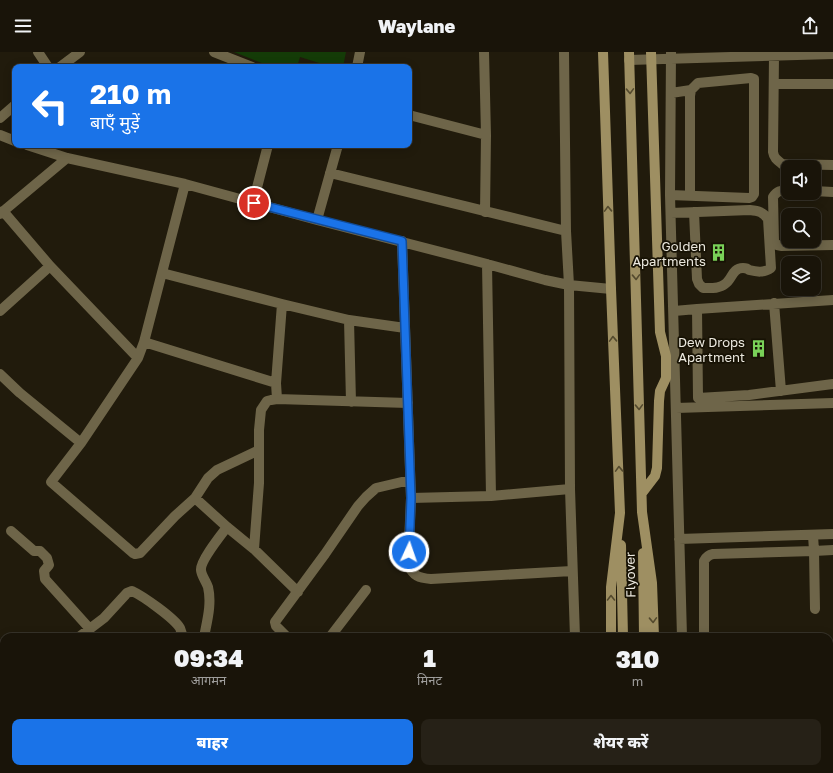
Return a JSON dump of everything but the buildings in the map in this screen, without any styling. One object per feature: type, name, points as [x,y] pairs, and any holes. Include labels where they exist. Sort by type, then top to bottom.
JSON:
[{"type":"main road","points":[[603,52],[620,513],[611,587],[611,633]]},
{"type":"main road","points":[[629,56],[642,512],[652,583],[654,633]]},
{"type":"main road","points":[[642,493],[656,474],[659,396],[662,387],[670,378],[660,332],[650,56]]},
{"type":"main road","name":"Flyover","points":[[642,512],[644,633]]},
{"type":"main road","name":"Flyover","points":[[620,513],[623,633]]},
{"type":"street","points":[[38,52],[46,64]]},
{"type":"street","points":[[64,64],[80,52]]},
{"type":"street","points":[[214,52],[244,64]]},
{"type":"street","points":[[358,64],[360,52]]},
{"type":"street","points":[[484,52],[486,134],[485,212]]},
{"type":"street","points":[[564,52],[566,231],[569,286],[570,489],[575,633]]},
{"type":"street","points":[[629,56],[774,56],[833,54]]},
{"type":"street","points":[[671,56],[670,195],[674,312],[670,378],[676,408],[682,633]]},
{"type":"street","points":[[774,56],[774,156],[782,164],[833,166]]},
{"type":"street","points":[[670,195],[752,197],[754,194],[754,79],[751,78],[698,83],[691,90],[690,195]]},
{"type":"street","points":[[774,84],[833,84]]},
{"type":"street","points":[[671,93],[691,90]]},
{"type":"street","points":[[0,118],[12,108]]},
{"type":"street","points":[[412,116],[486,134]]},
{"type":"street","points":[[0,135],[12,140]]},
{"type":"street","points":[[36,148],[68,158],[185,184],[569,286],[611,289]]},
{"type":"street","points":[[254,203],[267,148]]},
{"type":"street","points":[[317,220],[337,148]]},
{"type":"street","points":[[68,158],[2,213],[50,266],[138,358]]},
{"type":"street","points":[[330,173],[566,231]]},
{"type":"street","points":[[185,184],[144,342],[138,358],[81,443],[51,482],[135,554],[140,553],[174,516],[195,498],[208,478],[217,470],[259,450]]},
{"type":"street","points":[[781,190],[776,192],[773,197],[774,241],[778,245],[782,246],[833,245]]},
{"type":"street","points":[[821,191],[833,192]]},
{"type":"street","points":[[671,213],[694,212],[750,210],[764,214],[768,219],[771,268],[766,272],[759,272],[744,268],[737,270],[732,274],[726,284],[718,287],[703,288],[697,279],[694,212]]},
{"type":"street","points":[[402,241],[411,498],[408,565],[412,572],[418,577],[431,579],[572,571]]},
{"type":"street","points":[[487,264],[491,496]]},
{"type":"street","points":[[0,311],[50,266]]},
{"type":"street","points":[[162,273],[349,320],[405,328]]},
{"type":"street","points":[[674,312],[697,308],[833,300]]},
{"type":"street","points":[[774,303],[781,391]]},
{"type":"street","points":[[277,399],[276,383],[282,304]]},
{"type":"street","points":[[697,308],[698,398],[749,395],[833,384]]},
{"type":"street","points":[[349,320],[351,402]]},
{"type":"street","points":[[144,342],[276,383]]},
{"type":"street","points":[[0,374],[81,443]]},
{"type":"street","points":[[254,549],[259,483],[259,430],[261,410],[267,401],[277,399],[408,403]]},
{"type":"street","points":[[676,408],[833,403]]},
{"type":"street","points":[[283,633],[276,626],[275,622],[298,592],[358,506],[376,488],[410,480]]},
{"type":"street","points":[[411,498],[491,496],[570,489]]},
{"type":"street","points":[[195,498],[254,549],[298,592]]},
{"type":"street","points":[[205,633],[210,602],[208,586],[201,570],[201,566],[212,547],[227,527]]},
{"type":"street","points":[[11,531],[34,551],[40,550],[47,558],[49,565],[44,571],[45,580],[90,629]]},
{"type":"street","points":[[813,534],[815,609]]},
{"type":"street","points":[[679,539],[833,534]]},
{"type":"street","points":[[704,633],[704,561],[709,555],[833,550]]},
{"type":"street","points":[[333,633],[366,590]]},
{"type":"street","points":[[84,633],[104,618],[127,593],[132,591],[139,594],[173,620],[180,628],[182,633]]},
{"type":"green space","points":[[234,52],[346,52],[344,64],[322,64],[300,57],[298,64],[264,64]]},
{"type":"place","name":"Golden Apartments","points":[[719,253]]},
{"type":"place","name":"Dew Drops Apartment","points":[[758,349]]},
{"type":"route","points":[[254,203],[402,241],[411,498],[409,552]]}]
